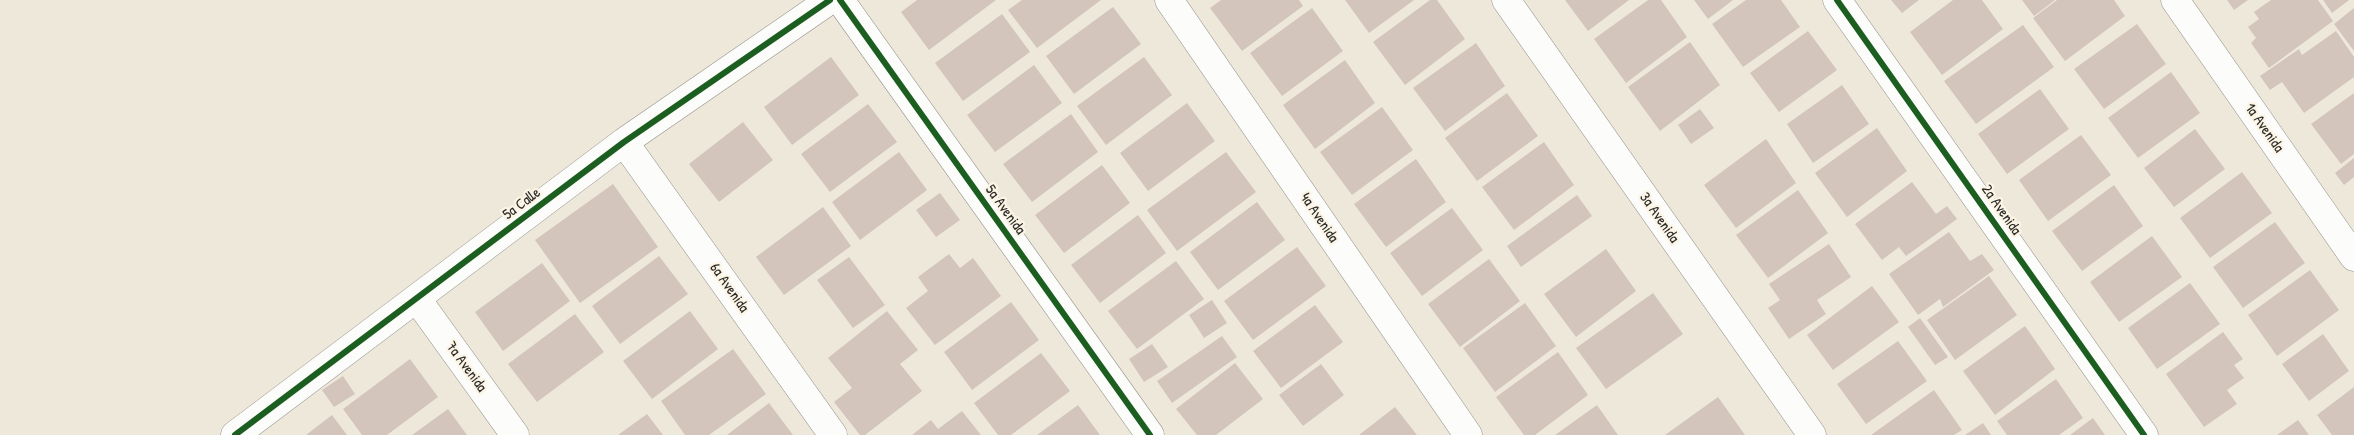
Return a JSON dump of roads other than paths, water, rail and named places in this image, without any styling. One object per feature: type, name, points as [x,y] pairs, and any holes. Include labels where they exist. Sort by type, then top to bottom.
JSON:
[{"type":"street","name":"5a Calle","points":[[235,435],[624,142],[830,0]]},
{"type":"street","name":"5a Avenida","points":[[840,0],[1150,435]]},
{"type":"street","name":"4a Avenida","points":[[1170,0],[1468,435]]},
{"type":"street","name":"3a Avenida","points":[[1506,0],[1812,435]]},
{"type":"street","name":"2a Avenida","points":[[1837,0],[2144,435]]},
{"type":"street","name":"1a Avenida","points":[[2175,0],[2354,256]]},
{"type":"street","name":"6a Avenida","points":[[624,142],[833,435]]},
{"type":"street","name":"7a Avenida","points":[[417,299],[515,435]]}]
